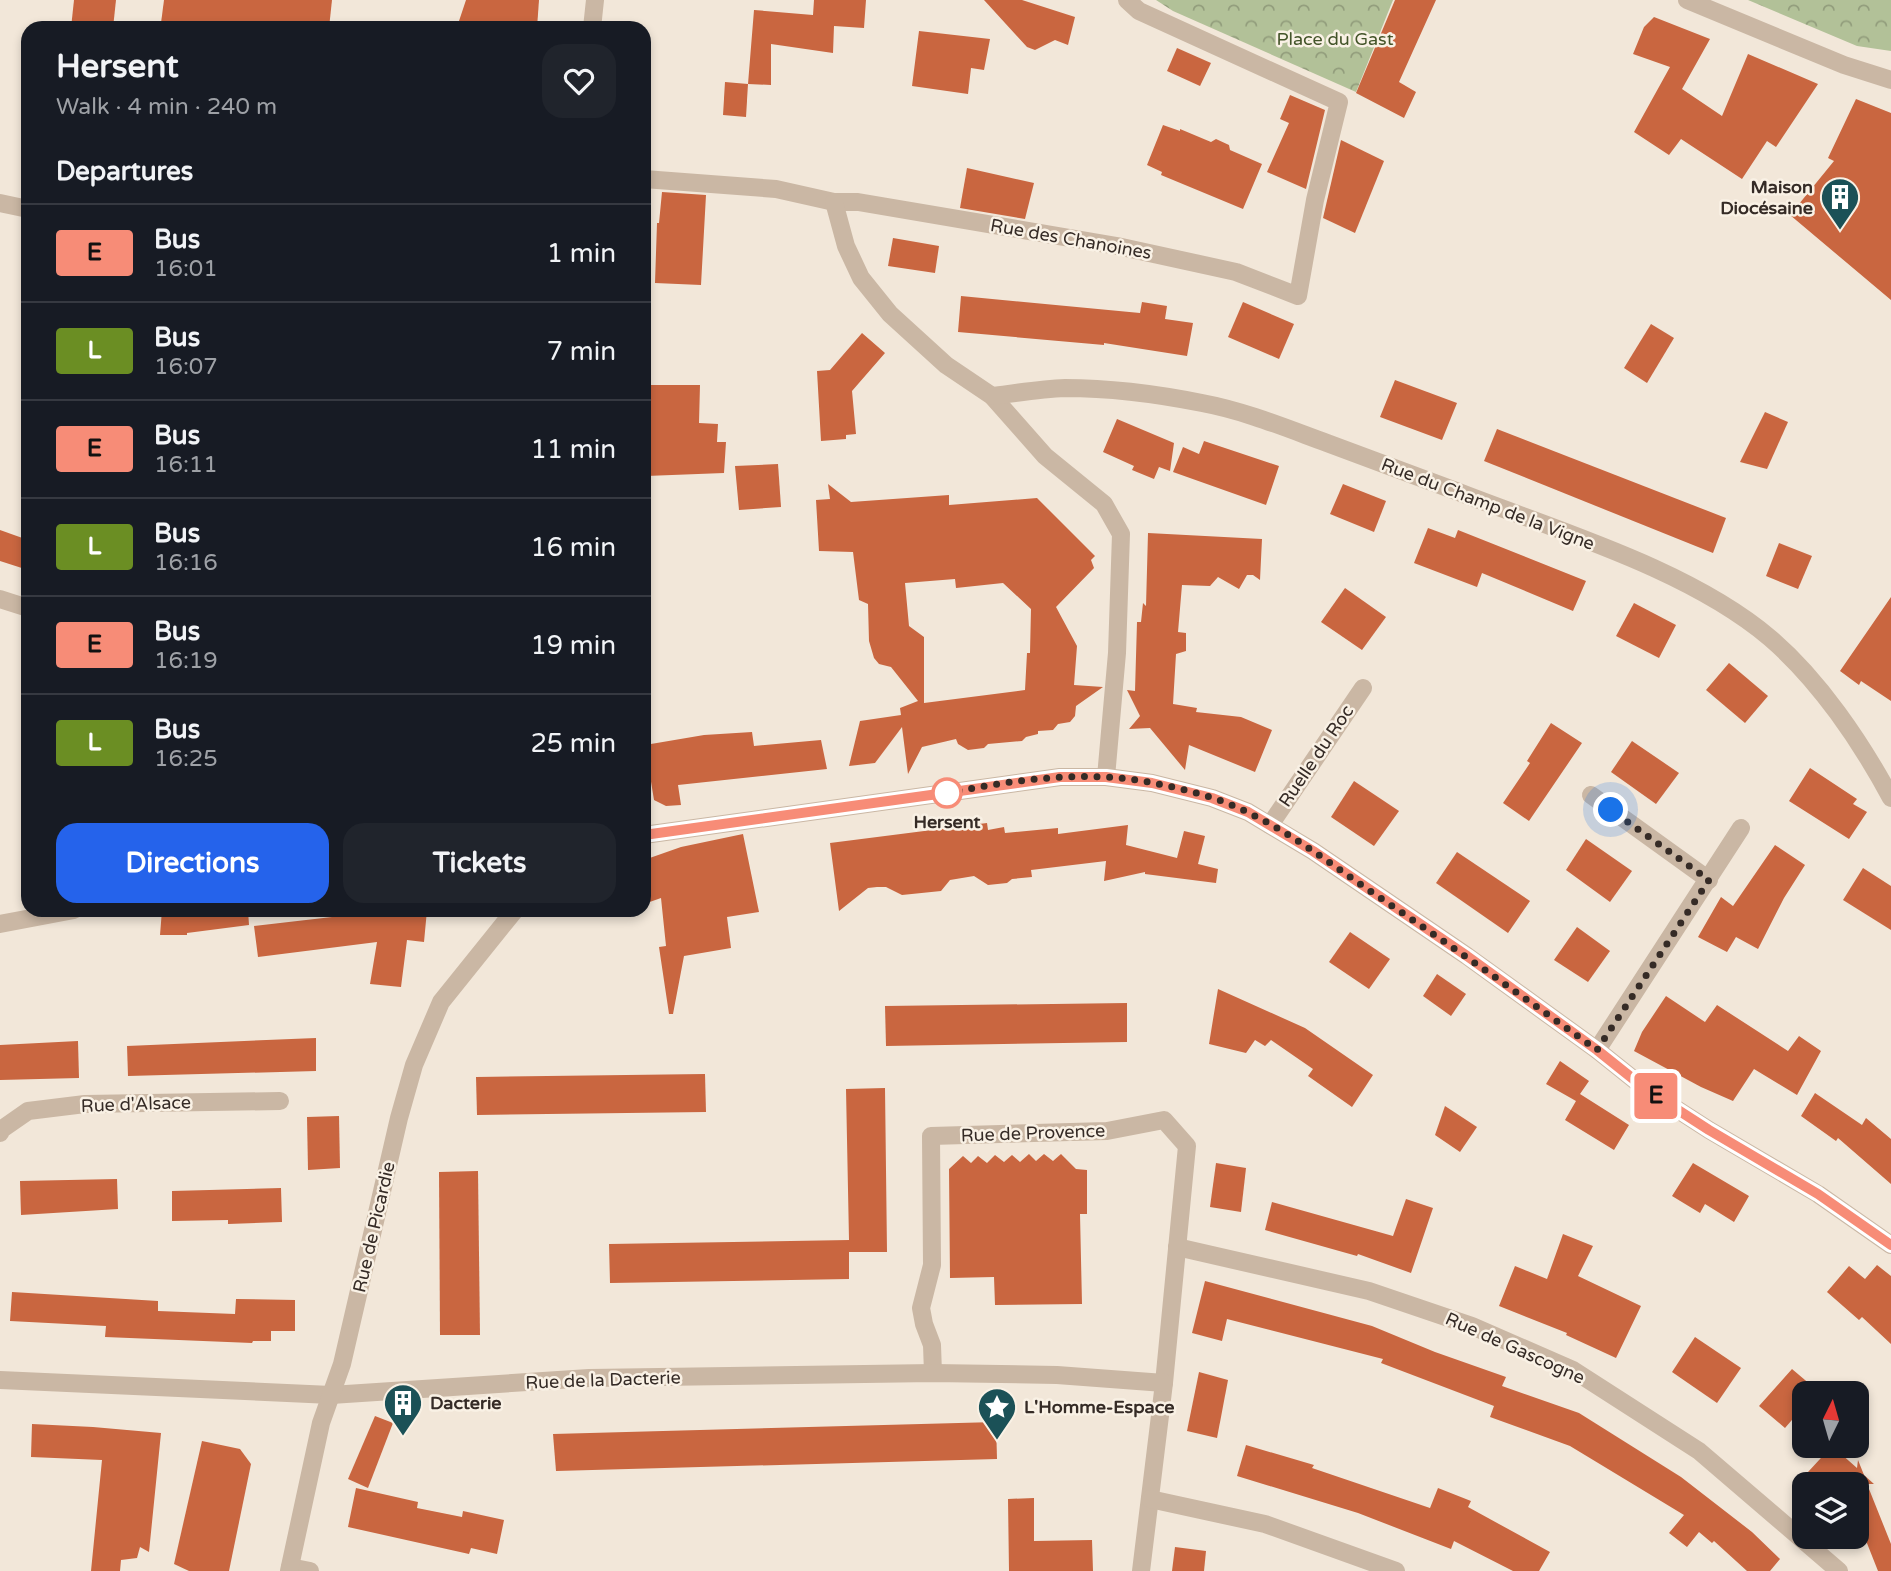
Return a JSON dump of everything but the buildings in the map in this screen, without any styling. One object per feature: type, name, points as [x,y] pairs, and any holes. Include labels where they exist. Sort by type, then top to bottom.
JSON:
[{"type":"street","points":[[593,21],[595,0]]},
{"type":"street","name":"Rue des Chanoines","points":[[651,179],[776,189],[834,202],[858,202],[1117,246],[1236,272],[1298,296],[1315,200],[1339,102],[1139,11],[1127,0]]},
{"type":"street","points":[[1687,0],[1844,65],[1891,80]]},
{"type":"street","points":[[834,202],[846,246],[861,278],[890,314],[946,365],[992,396],[1045,456],[1104,503],[1121,534],[1117,653],[1106,777]]},
{"type":"street","points":[[0,203],[21,208]]},
{"type":"street","name":"Rue du Champ de la Vigne","points":[[992,396],[1064,388],[1104,390],[1193,401],[1240,412],[1416,475],[1643,565],[1707,596],[1771,639],[1843,721],[1872,763],[1891,798]]},
{"type":"street","points":[[0,599],[21,606]]},
{"type":"street","name":"Ruelle du Roc","points":[[1270,825],[1363,688]]},
{"type":"street","points":[[651,834],[1060,777],[1106,777],[1152,783],[1212,798],[1248,812],[1313,851],[1467,956],[1597,1050],[1647,1090],[1818,1194],[1891,1245]]},
{"type":"street","points":[[1591,796],[1709,880]]},
{"type":"street","points":[[1597,1050],[1741,828]]},
{"type":"street","points":[[0,924],[37,917]]},
{"type":"street","name":"Rue de Picardie","points":[[289,1569],[321,1423],[342,1364],[399,1118],[414,1065],[441,1002],[509,917]]},
{"type":"street","name":"Rue d'Alsace","points":[[0,1133],[28,1111],[85,1104],[280,1101]]},
{"type":"street","name":"Rue de Provence","points":[[933,1373],[932,1345],[921,1308],[932,1265],[931,1136],[1107,1132],[1164,1120],[1187,1146],[1164,1383],[1141,1571]]},
{"type":"street","name":"Rue de Gascogne","points":[[1177,1247],[1369,1291],[1472,1326],[1573,1370],[1699,1451],[1839,1571]]},
{"type":"street","name":"Rue de la Dacterie","points":[[0,1380],[331,1395],[589,1378],[933,1373],[1057,1376],[1164,1383]]},
{"type":"street","points":[[1150,1499],[1265,1524],[1396,1571]]},
{"type":"street","points":[[289,1569],[310,1571]]},
{"type":"green space","name":"Place du Gast","points":[[1156,0],[1393,0],[1356,92],[1173,11]]},
{"type":"green space","points":[[1748,0],[1891,0],[1891,51],[1857,46]]},
{"type":"bus line","name":"E","points":[[651,834],[1060,777],[1106,777],[1152,783],[1212,798],[1248,812],[1313,851],[1467,956],[1597,1050],[1647,1090],[1818,1194],[1891,1245]]},
{"type":"place","name":"Maison Diocésaine","points":[[1840,231]]},
{"type":"place","name":"Hersent","points":[[947,793]]},
{"type":"place","name":"Dacterie","points":[[403,1437]]},
{"type":"place","name":"L'Homme-Espace","points":[[997,1441]]},
{"type":"route","points":[[947,793],[1060,777],[1106,777],[1152,783],[1212,798],[1248,812],[1313,851],[1467,956],[1597,1050],[1709,880],[1611,810]]}]
